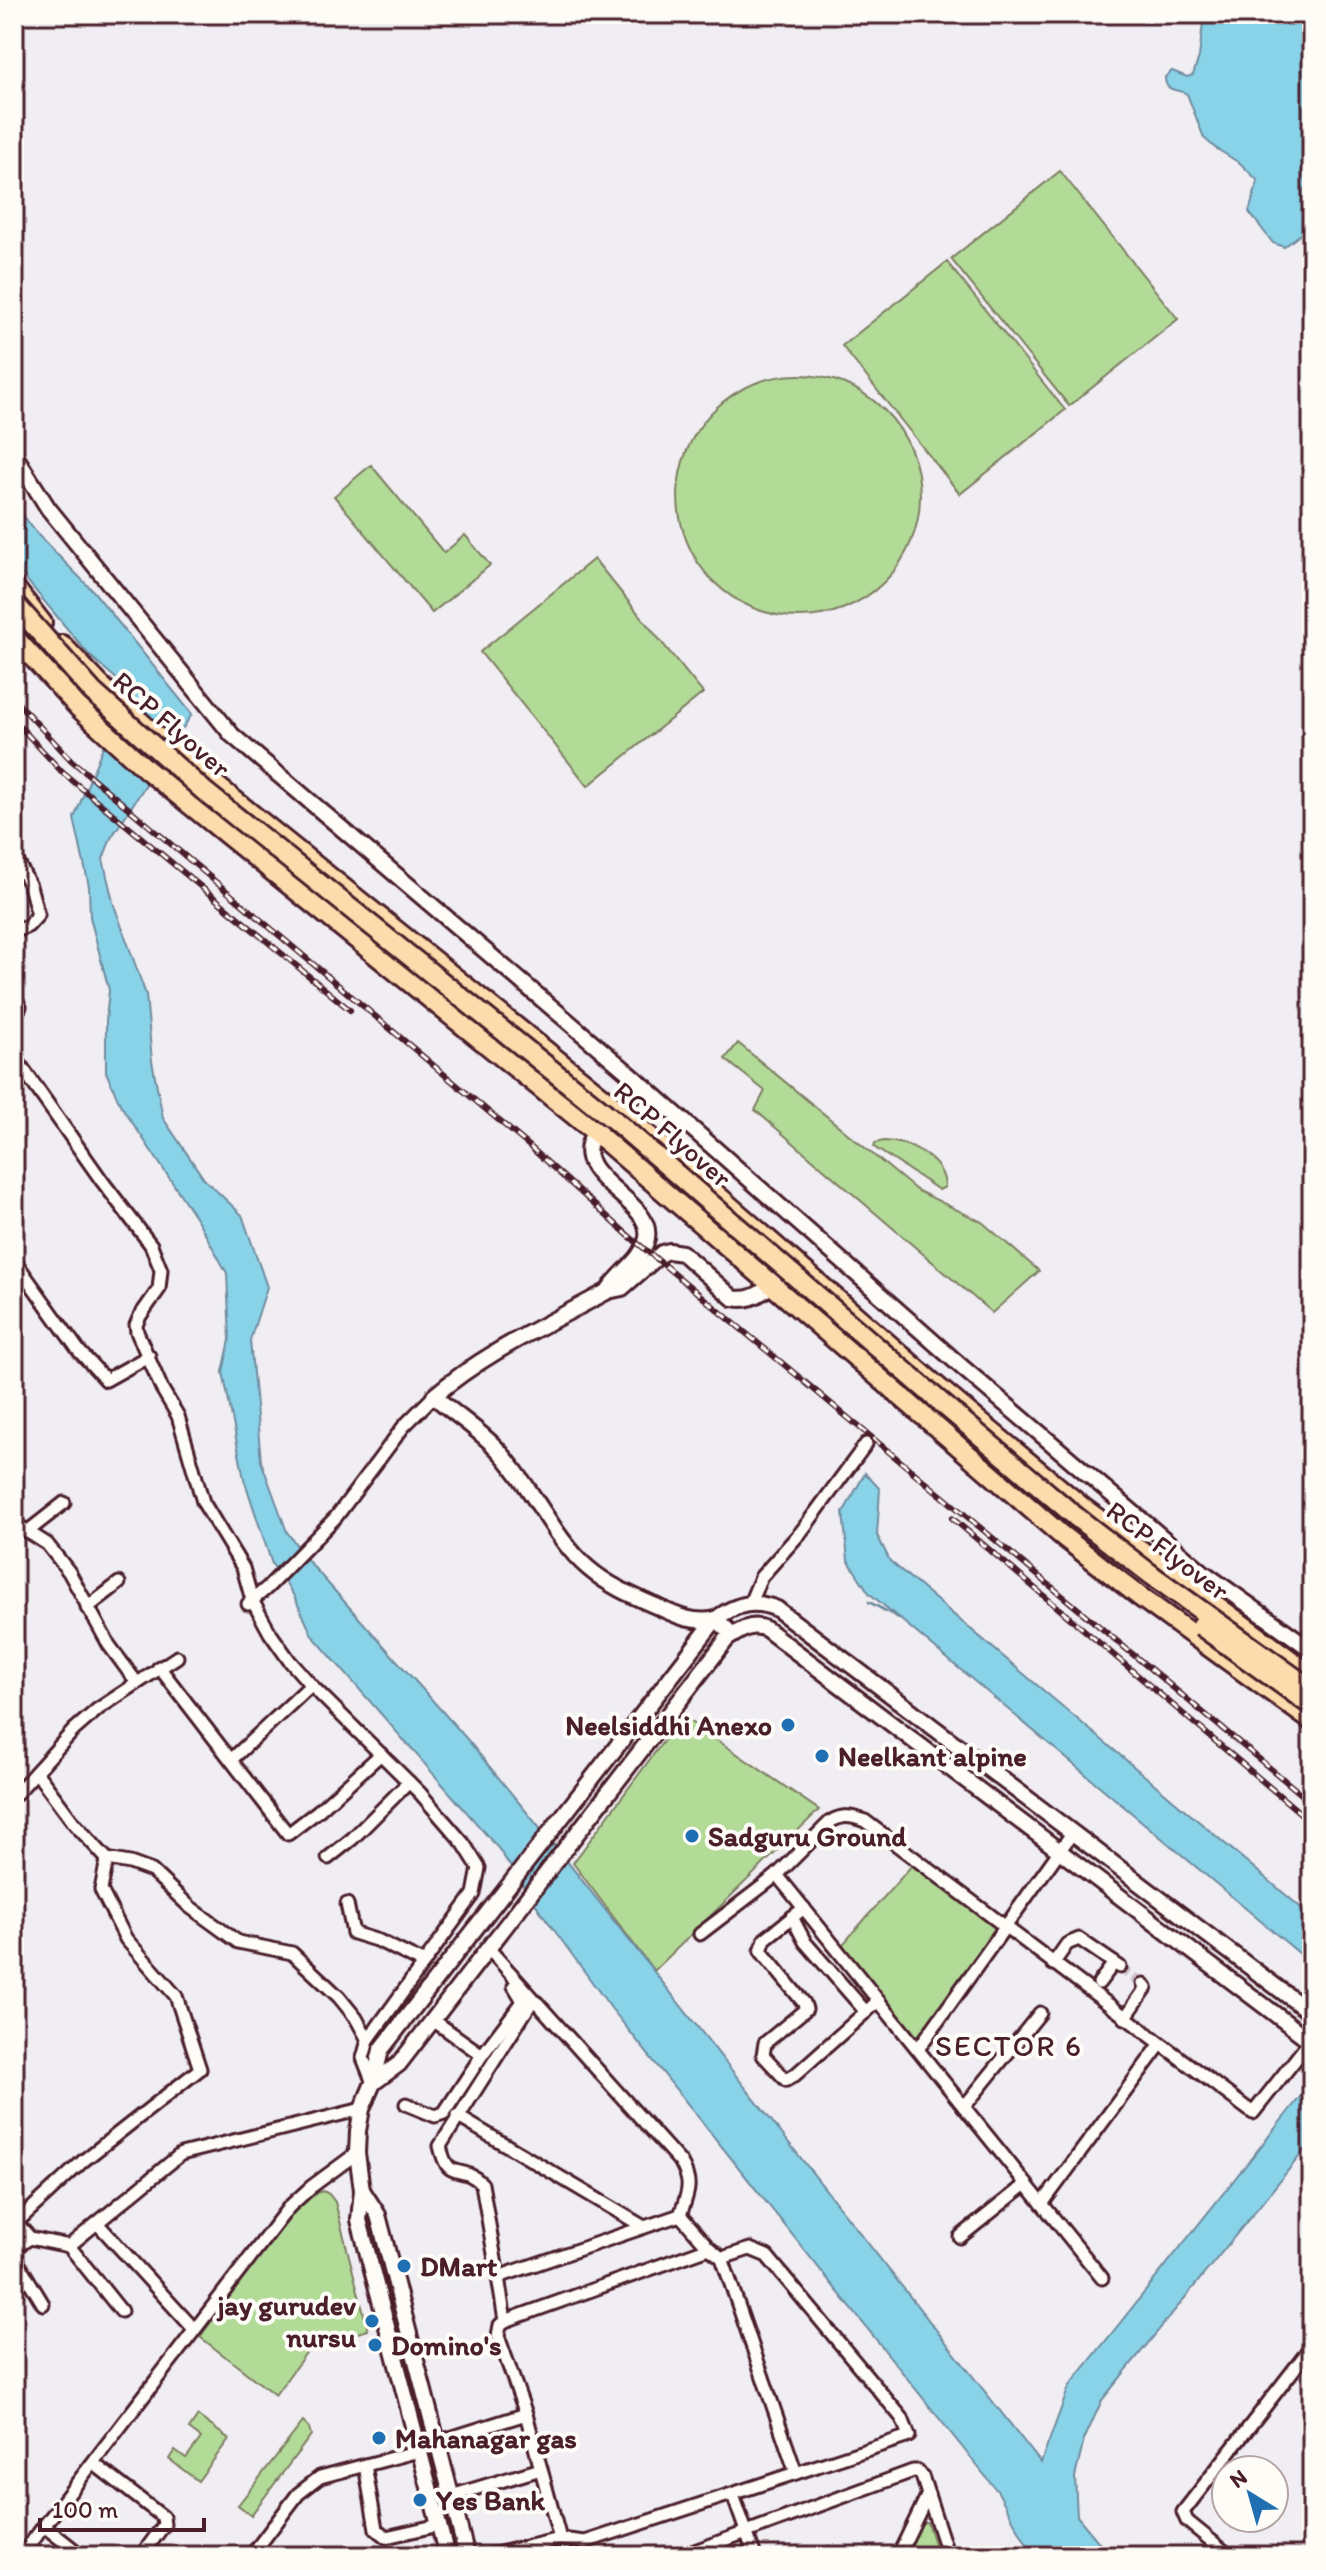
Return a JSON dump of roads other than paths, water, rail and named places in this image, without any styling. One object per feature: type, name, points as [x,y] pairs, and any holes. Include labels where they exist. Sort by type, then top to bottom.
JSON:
[{"type":"main road","points":[[14,587],[75,658],[211,783],[618,1109],[1082,1507],[1312,1676]]},
{"type":"main road","name":"RCP Flyover","points":[[14,603],[93,692],[193,781],[614,1120],[1075,1516],[1312,1690]]},
{"type":"main road","name":"RCP Flyover","points":[[14,620],[85,700],[198,799],[607,1127],[1068,1524],[1145,1586],[1312,1706]]},
{"type":"main road","points":[[14,637],[78,707],[146,769],[595,1132],[1060,1534],[1139,1596],[1312,1721]]},
{"type":"street","points":[[14,454],[48,508],[232,735],[645,1087],[973,1376],[1204,1573],[1312,1650]]},
{"type":"street","points":[[14,855],[30,886],[38,915],[28,926],[14,932]]},
{"type":"street","points":[[14,996],[20,1007],[14,1016]]},
{"type":"street","points":[[14,1056],[151,1245],[161,1270],[159,1289],[136,1325],[162,1389],[178,1416],[203,1502],[243,1568],[250,1602],[276,1642],[311,1685],[409,1782],[464,1844],[479,1868],[474,1894],[368,2040],[363,2058],[373,2083]]},
{"type":"street","points":[[608,1291],[615,1279],[632,1266],[642,1251],[647,1231],[644,1218],[591,1164],[588,1152],[595,1132],[645,1087]]},
{"type":"street","points":[[250,1602],[336,1517],[404,1426],[458,1375],[485,1358],[608,1291],[622,1288],[662,1253],[682,1253],[733,1298],[744,1300],[771,1284],[792,1261]]},
{"type":"street","points":[[14,1260],[79,1351],[106,1380],[149,1356]]},
{"type":"street","points":[[434,1396],[499,1450],[571,1549],[609,1585],[694,1621],[716,1619],[733,1635]]},
{"type":"street","points":[[750,1603],[761,1577],[801,1532],[866,1444]]},
{"type":"street","points":[[27,1532],[64,1503]]},
{"type":"street","points":[[14,1523],[47,1544],[69,1572],[109,1645],[137,1683]]},
{"type":"street","points":[[87,1608],[119,1583]]},
{"type":"street","points":[[447,2556],[359,2220],[362,2190],[357,2153],[362,2109],[373,2083],[381,2050],[716,1619],[750,1603],[763,1603],[777,1609],[1312,2014]]},
{"type":"street","points":[[373,2083],[399,2064],[727,1639],[753,1626],[766,1629],[1311,2042],[1253,2113],[865,1821],[849,1815],[839,1816],[830,1822],[777,1875],[700,1934]]},
{"type":"street","points":[[14,1796],[74,1730],[98,1709],[177,1657]]},
{"type":"street","points":[[159,1667],[288,1834],[381,1754]]},
{"type":"street","points":[[231,1760],[311,1685]]},
{"type":"street","points":[[36,1772],[74,1823],[107,1859],[152,1871],[190,1907],[238,1942],[292,1953],[339,1997],[368,2040]]},
{"type":"street","points":[[328,1858],[352,1839],[409,1782]]},
{"type":"street","points":[[918,2049],[1073,1832]]},
{"type":"street","points":[[107,1859],[101,1890],[126,1939],[176,1996],[200,2069],[83,2161],[15,2221],[30,2238],[69,2246],[121,2311]]},
{"type":"street","points":[[777,1875],[1102,2278]]},
{"type":"street","points":[[347,1904],[353,1933],[379,1941],[424,1963]]},
{"type":"street","points":[[804,1908],[765,1939],[761,1951],[806,2009],[765,2043],[763,2055],[786,2080],[878,2001]]},
{"type":"street","points":[[487,1914],[503,1929]]},
{"type":"street","points":[[792,1917],[805,1942],[866,2012]]},
{"type":"street","points":[[1053,1964],[1067,1944],[1079,1939],[1117,1965],[1099,1983]]},
{"type":"street","points":[[488,1948],[681,2163],[689,2178],[680,2215]]},
{"type":"street","points":[[406,2104],[435,2116],[444,2113],[482,2055],[521,2004],[518,1990],[506,1976]]},
{"type":"street","points":[[1125,2018],[1146,1988],[1143,1984]]},
{"type":"street","points":[[505,2321],[482,2184],[465,2172],[453,2171],[446,2166],[440,2146],[533,2000]]},
{"type":"street","points":[[964,2107],[1040,2013]]},
{"type":"street","points":[[433,2020],[482,2055]]},
{"type":"street","points":[[1042,2204],[1160,2045]]},
{"type":"street","points":[[69,2246],[181,2154],[362,2109]]},
{"type":"street","points":[[457,2116],[644,2227]]},
{"type":"street","points":[[21,2556],[289,2207],[357,2153]]},
{"type":"street","points":[[960,2237],[1026,2184]]},
{"type":"street","points":[[362,2190],[378,2215],[467,2556]]},
{"type":"street","points":[[498,2277],[680,2215]]},
{"type":"street","points":[[680,2215],[722,2258],[796,2473]]},
{"type":"street","points":[[97,2223],[194,2329]]},
{"type":"street","points":[[14,2248],[30,2238]]},
{"type":"street","points":[[560,2539],[526,2414],[498,2336],[500,2325],[709,2248]]},
{"type":"street","points":[[487,2556],[560,2539],[585,2542],[909,2436],[902,2418],[767,2256],[750,2249],[722,2258]]},
{"type":"street","points":[[14,2256],[43,2304]]},
{"type":"street","points":[[1230,2556],[1187,2521],[1183,2512],[1312,2346]]},
{"type":"street","points":[[251,2556],[308,2484],[334,2472],[419,2451],[437,2442],[526,2414]]},
{"type":"street","points":[[93,2463],[163,2517],[164,2525],[141,2556]]},
{"type":"street","points":[[365,2465],[376,2529],[382,2535],[386,2537],[439,2525]]},
{"type":"street","points":[[451,2496],[541,2469]]},
{"type":"street","points":[[683,2556],[913,2471],[918,2471],[922,2476],[948,2556]]},
{"type":"street","points":[[898,2556],[928,2494]]},
{"type":"street","points":[[733,2495],[755,2556]]},
{"type":"street","points":[[44,2526],[82,2556]]},
{"type":"water","points":[[1204,14],[1312,14],[1312,225],[1284,247],[1273,243],[1249,212],[1258,181],[1241,164],[1204,138],[1187,94],[1167,86],[1165,77],[1172,71],[1187,77],[1193,75],[1199,57]]},
{"type":"water","points":[[14,503],[38,535],[94,592],[192,714],[111,838],[103,859],[113,902],[146,995],[152,1061],[163,1118],[204,1179],[242,1215],[267,1287],[250,1340],[261,1461],[287,1532],[309,1562],[466,1738],[570,1865],[1041,2463],[1069,2387],[1312,2082],[1312,2141],[1102,2400],[1084,2440],[1075,2477],[1077,2516],[1110,2556],[1033,2556],[998,2492],[611,2008],[498,1848],[312,1635],[294,1596],[272,1564],[244,1479],[223,1372],[230,1340],[227,1273],[198,1221],[120,1104],[106,1072],[109,990],[90,917],[89,886],[74,818],[127,688],[89,655],[14,565]]},
{"type":"water","points":[[865,1473],[880,1489],[877,1535],[890,1561],[1312,1917],[1312,1964],[869,1593],[848,1560],[843,1513]]},
{"type":"waterway","points":[[869,1602],[901,1619]]},
{"type":"tunnel","points":[[1120,1967],[1143,1984]]},
{"type":"railway","points":[[14,699],[71,760],[528,1145],[629,1236],[1312,1803]]},
{"type":"railway","points":[[14,720],[62,772],[350,1010]]},
{"type":"railway","points":[[952,1518],[1312,1823]]},
{"type":"place","name":"Neelsiddhi Anexo","points":[[788,1725]]},
{"type":"place","name":"Neelkant alpine","points":[[822,1756]]},
{"type":"place","name":"Sadguru Ground","points":[[692,1836]]},
{"type":"place","name":"DMart","points":[[404,2266]]},
{"type":"place","name":"jay gurudev nursu","points":[[372,2321]]},
{"type":"place","name":"Domino's","points":[[375,2345]]},
{"type":"place","name":"Mahanagar gas","points":[[379,2438]]},
{"type":"place","name":"Yes Bank","points":[[420,2500]]},
{"type":"district","name":"SECTOR 6","points":[[1009,2045]]}]
